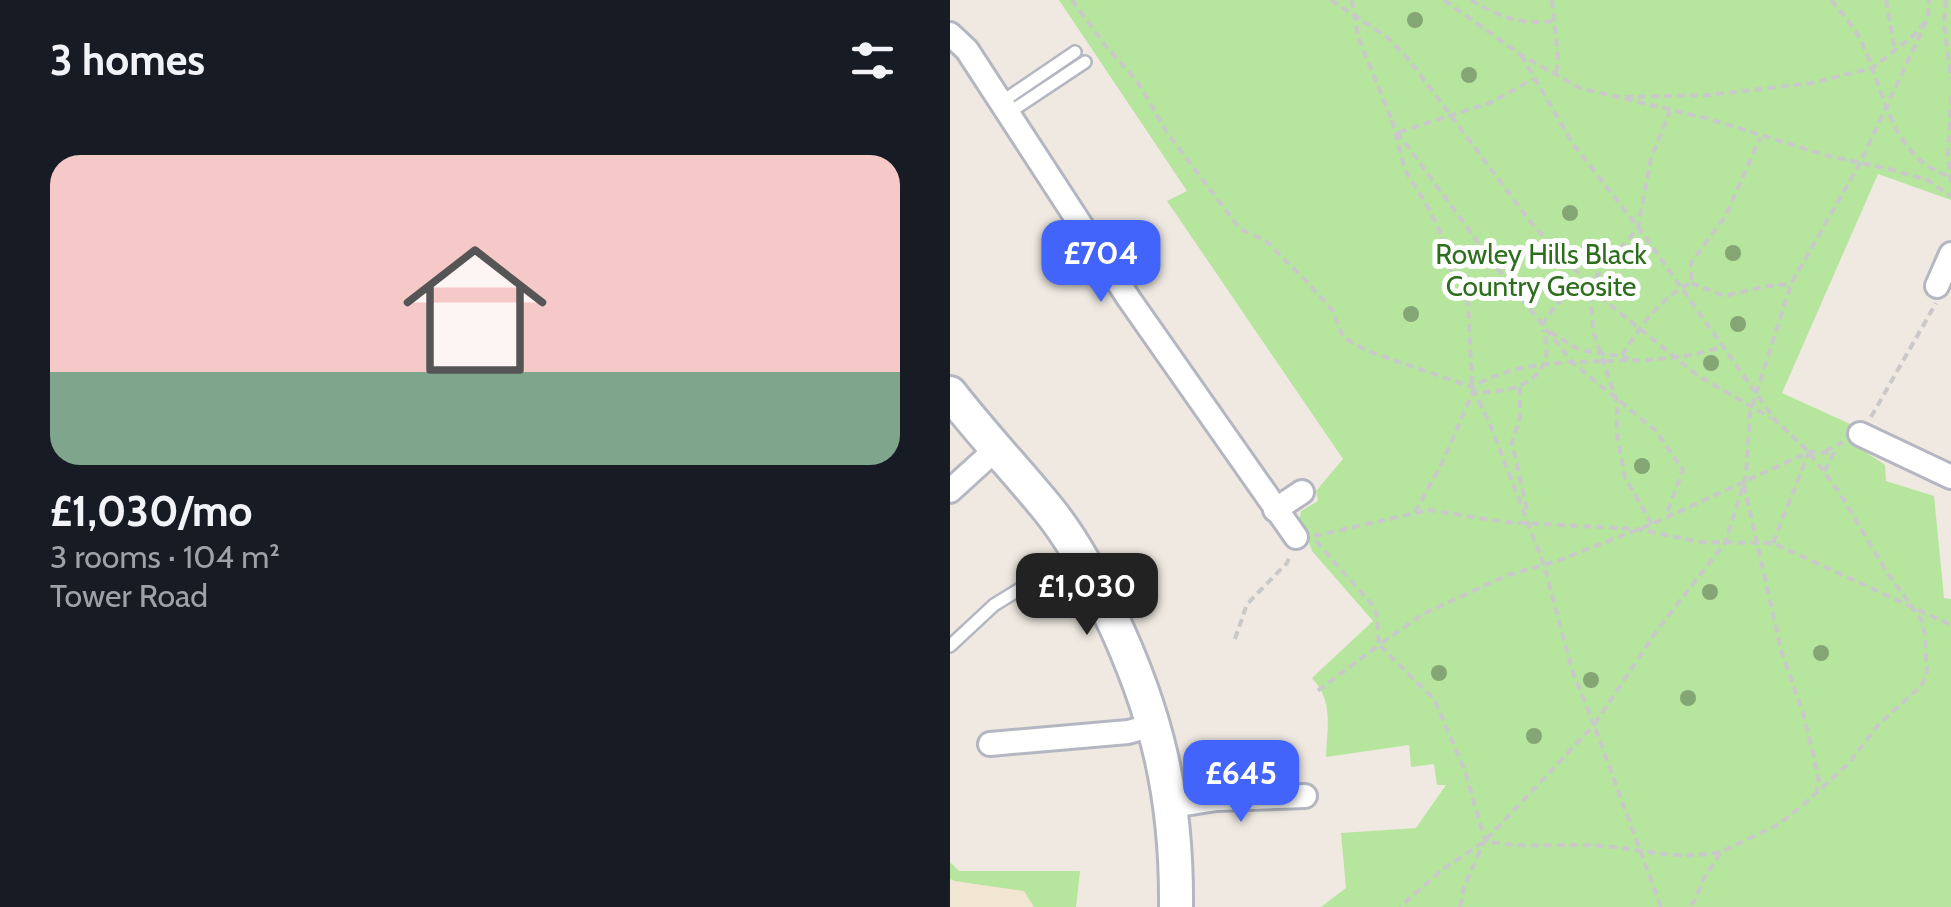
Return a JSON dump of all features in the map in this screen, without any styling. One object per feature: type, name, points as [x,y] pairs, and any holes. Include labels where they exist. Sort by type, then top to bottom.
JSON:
[{"type":"street","points":[[950,34],[967,50],[1129,299],[1296,537]]},
{"type":"street","points":[[950,393],[1050,511],[1078,553],[1139,674],[1172,806],[1176,907]]},
{"type":"street","points":[[1860,434],[1951,477]]},
{"type":"street","points":[[950,491],[995,450]]},
{"type":"street","points":[[1275,510],[1302,492]]},
{"type":"street","points":[[990,744],[1128,732],[1154,725]]},
{"type":"street","points":[[1172,806],[1217,799],[1304,796]]},
{"type":"lane","points":[[1003,109],[1075,52]]},
{"type":"lane","points":[[1003,109],[1085,62]]},
{"type":"lane","points":[[950,646],[994,605],[1078,553]]},
{"type":"path","points":[[1072,0],[1104,45],[1137,80],[1168,134],[1240,229],[1266,241],[1309,284],[1333,311],[1343,337],[1367,351],[1472,389],[1498,394],[1536,378],[1546,340],[1542,325]]},
{"type":"path","points":[[1331,0],[1387,37],[1409,60],[1533,225],[1622,318],[1697,375],[1775,420]]},
{"type":"path","points":[[1343,0],[1398,132],[1574,364],[1655,430],[1684,470],[1664,518]]},
{"type":"path","points":[[1352,0],[1358,36]]},
{"type":"path","points":[[1444,0],[1521,55],[1580,88],[1927,180],[1951,196]]},
{"type":"path","points":[[1471,0],[1520,22],[1553,20]]},
{"type":"path","points":[[1552,0],[1556,76]]},
{"type":"path","points":[[1831,0],[1854,28],[1890,122],[1919,161],[1950,180]]},
{"type":"path","points":[[1886,0],[1895,51]]},
{"type":"path","points":[[1400,907],[1442,868],[1484,841],[1594,724],[1658,629],[1725,543],[1743,482],[1752,407],[1791,284],[1887,108],[1928,18],[1929,0]]},
{"type":"path","points":[[1946,0],[1944,24],[1951,79]]},
{"type":"path","points":[[1615,97],[1709,95],[1812,83],[1872,68],[1928,18]]},
{"type":"path","points":[[1484,841],[1605,846],[1676,856],[1721,852],[1779,824],[1849,763],[1878,725],[1901,707],[1927,676],[1922,621],[1913,607],[1824,472],[1775,420],[1573,144],[1521,55]]},
{"type":"path","points":[[1398,132],[1492,102],[1533,79]]},
{"type":"path","points":[[1950,180],[1951,96]]},
{"type":"path","points":[[1542,325],[1575,287],[1588,285],[1638,228],[1651,158],[1670,110]]},
{"type":"path","points":[[1392,120],[1405,170],[1429,209],[1443,238],[1451,270],[1468,300],[1472,389],[1490,424],[1544,565],[1572,670],[1661,907]]},
{"type":"path","points":[[1691,284],[1691,263],[1726,215],[1745,180],[1761,136]]},
{"type":"path","points":[[1860,434],[1940,295],[1946,268]]},
{"type":"path","points":[[1622,355],[1639,328],[1681,288],[1691,284],[1724,296],[1791,284]]},
{"type":"path","points":[[1588,285],[1590,315],[1617,402],[1617,434],[1625,478],[1652,524]]},
{"type":"path","points":[[1542,325],[1568,345],[1634,359]]},
{"type":"path","points":[[1414,514],[1441,465],[1472,389],[1489,377],[1520,366],[1680,360],[1723,346]]},
{"type":"path","points":[[1520,387],[1520,417],[1512,443],[1527,501],[1528,524]]},
{"type":"path","points":[[1773,544],[1809,452]]},
{"type":"path","points":[[1316,692],[1421,616],[1505,576],[1652,524],[1809,452],[1834,454],[1824,472]]},
{"type":"path","points":[[1743,482],[1781,650],[1803,713],[1819,782],[1814,794]]},
{"type":"path","points":[[1460,907],[1464,887],[1484,841],[1465,771],[1434,699],[1378,645],[1376,609],[1311,537],[1430,510],[1528,524],[1637,530],[1700,542],[1773,544],[1951,625]]},
{"type":"path","points":[[1235,639],[1248,604],[1286,563],[1296,537]]},
{"type":"path","points":[[1686,907],[1694,902],[1702,880],[1721,852]]},
{"type":"shaded area","points":[[950,862],[959,871],[1080,871],[1076,907],[950,907]]},
{"type":"green space","name":"Rowley Hills Black Country Geosite","points":[[1059,0],[1951,0],[1951,200],[1878,174],[1782,393],[1859,428],[1857,446],[1885,465],[1886,481],[1934,496],[1944,598],[1951,599],[1951,907],[1321,907],[1346,888],[1341,833],[1416,828],[1446,785],[1437,785],[1434,764],[1411,767],[1409,745],[1326,757],[1326,705],[1312,678],[1373,621],[1312,551],[1308,540],[1296,537],[1301,511],[1318,501],[1316,491],[1343,459],[1167,201],[1187,191]]},
{"type":"green space","points":[[950,862],[959,871],[1080,871],[1076,907],[1034,907],[1024,891],[955,881],[950,879]]}]
